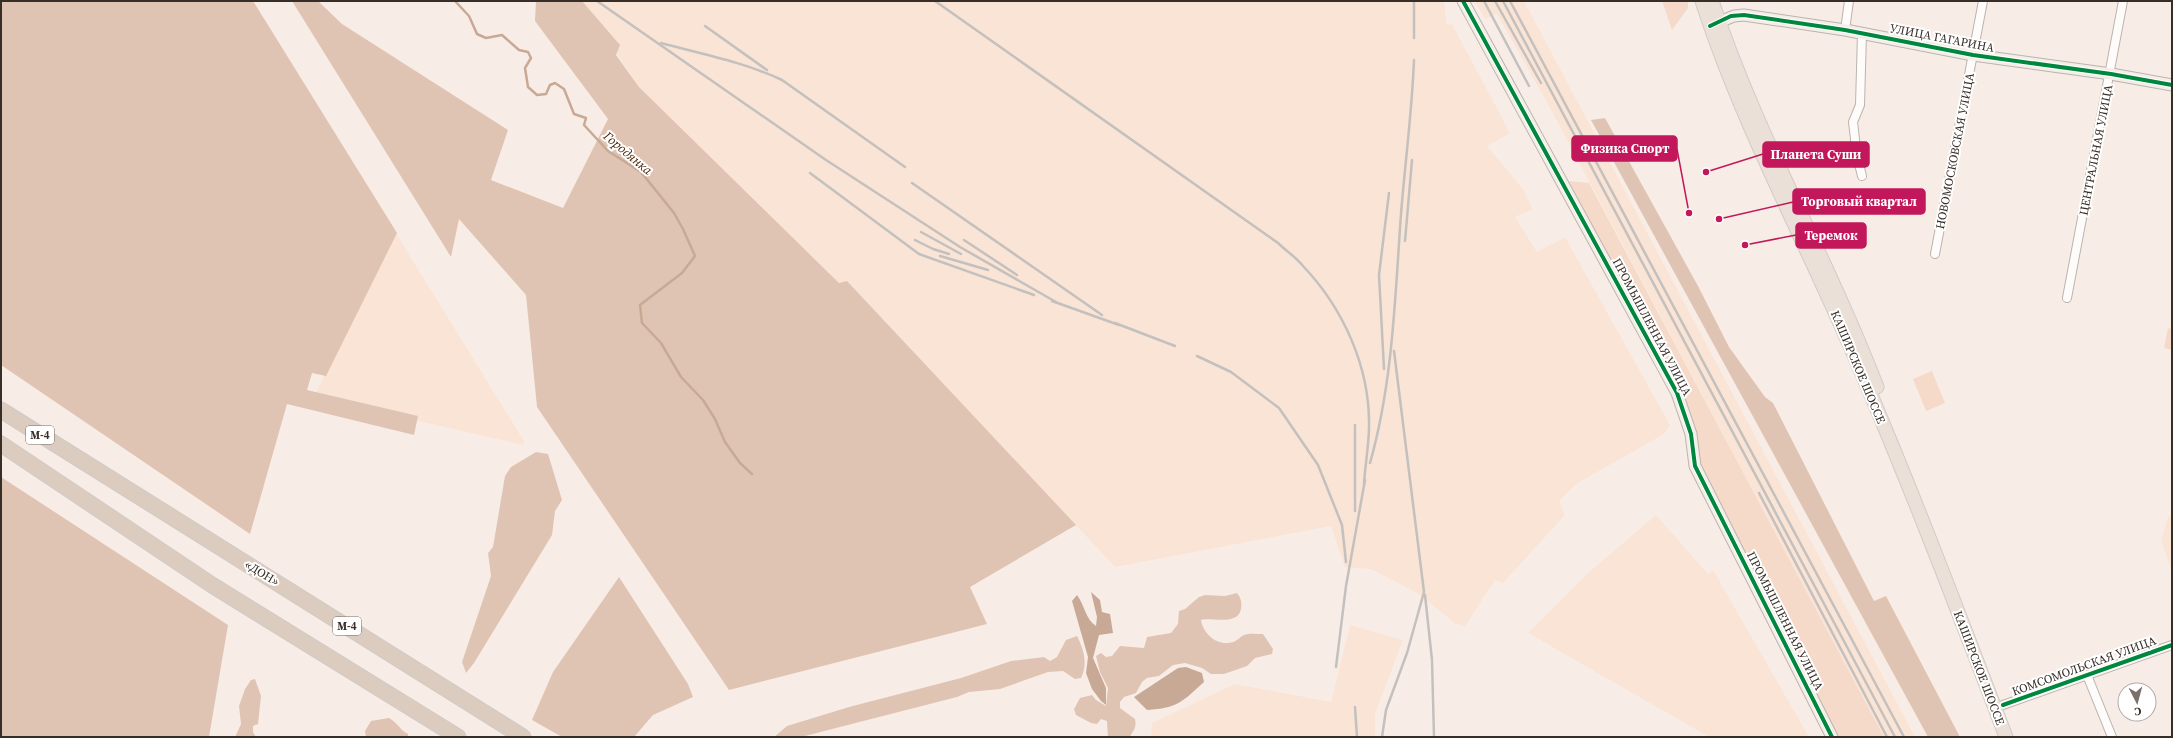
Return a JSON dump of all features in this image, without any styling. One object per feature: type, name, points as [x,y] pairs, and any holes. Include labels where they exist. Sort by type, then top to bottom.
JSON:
[{"type":"highway","name":"«ДОН»","points":[[1,410],[523,737]]},
{"type":"highway","name":"М-4","points":[[1,444],[212,585],[458,737]]},
{"type":"main road","name":"КАШИРСКОЕ ШОССЕ","points":[[1702,1],[1715,24],[1762,125],[1870,368],[2015,737]]},
{"type":"main road","name":"КАШИРСКОЕ ШОССЕ","points":[[1712,1],[1715,24],[1741,104],[1860,369],[2006,737]]},
{"type":"street","name":"ПРОМЫШЛЕННАЯ УЛИЦА","points":[[1463,1],[1677,392],[1691,434],[1695,466],[1832,737]]},
{"type":"street","points":[[1845,30],[1849,1]]},
{"type":"street","name":"НОВОМОСКОВСКАЯ УЛИЦА","points":[[1935,254],[1983,1]]},
{"type":"street","name":"ЦЕНТРАЛЬНАЯ УЛИЦА","points":[[2068,298],[2111,74],[2123,1]]},
{"type":"street","name":"УЛИЦА ГАГАРИНА","points":[[1715,24],[1734,16],[1744,15],[1845,30],[1973,55],[2111,74],[2172,85]]},
{"type":"street","points":[[1862,33],[1860,105],[1853,122],[1857,156],[1862,176]]},
{"type":"street","name":"КОМСОМОЛЬСКАЯ УЛИЦА","points":[[2003,706],[2172,645]]},
{"type":"street","points":[[2087,675],[2112,737]]},
{"type":"shaded area","points":[[1,1],[253,1],[397,233],[326,376],[312,373],[307,390],[418,416],[414,435],[287,404],[250,534],[1,365]]},
{"type":"shaded area","points":[[292,1],[318,1],[342,24],[508,130],[491,180],[563,208],[608,119],[535,21],[536,1],[582,1],[620,45],[616,55],[639,87],[839,283],[847,281],[1076,525],[970,587],[987,624],[729,690],[537,407],[526,295],[459,219],[451,257]]},
{"type":"shaded area","points":[[582,1],[1443,1],[1445,6],[1446,25],[1452,24],[1510,133],[1487,146],[1523,189],[1533,209],[1515,217],[1537,252],[1565,237],[1670,425],[1664,434],[1576,484],[1559,501],[1565,515],[1503,583],[1495,580],[1465,626],[1456,624],[1419,594],[1371,569],[1345,567],[1331,526],[1115,567],[847,281],[839,283],[639,87]]},
{"type":"shaded area","points":[[1475,1],[1524,1],[1915,737],[1884,737],[1549,106],[1497,14],[1485,19]]},
{"type":"shaded area","points":[[1662,1],[1688,1],[1688,8],[1672,30]]},
{"type":"shaded area","points":[[1605,118],[1698,286],[1729,347],[1765,397],[1773,403],[1874,601],[1886,596],[1960,737],[1928,737],[1591,120]]},
{"type":"shaded area","points":[[1569,181],[1589,183],[1884,737],[1838,737],[1699,465],[1674,385]]},
{"type":"shaded area","points":[[394,230],[524,441],[523,445],[314,397]]},
{"type":"shaded area","points":[[2168,328],[2172,329],[2172,350],[2164,348]]},
{"type":"shaded area","points":[[1932,371],[1945,403],[1926,411],[1913,379]]},
{"type":"shaded area","points":[[536,452],[548,454],[562,500],[555,511],[552,535],[474,663],[466,673],[462,662],[491,576],[488,553],[493,547],[505,476],[511,467]]},
{"type":"shaded area","points":[[1,477],[228,625],[209,737],[1,737]]},
{"type":"shaded area","points":[[1656,515],[1708,574],[1713,570],[1809,737],[1709,737],[1528,633],[1588,573]]},
{"type":"shaded area","points":[[2172,516],[2172,571],[2161,541],[2168,517]]},
{"type":"shaded area","points":[[619,577],[688,684],[693,697],[653,715],[634,737],[562,737],[532,720],[553,672]]},
{"type":"shaded area","points":[[1091,592],[1100,600],[1102,612],[1110,614],[1113,633],[1099,635],[1093,658],[1106,688],[1106,705],[1092,689],[1086,673],[1088,657],[1072,601],[1077,595],[1087,616],[1096,626],[1097,617]]},
{"type":"shaded area","points":[[1237,593],[1241,602],[1239,614],[1230,619],[1224,620],[1201,620],[1202,625],[1212,638],[1222,643],[1234,641],[1246,634],[1263,634],[1273,649],[1272,654],[1255,658],[1247,666],[1224,674],[1211,674],[1202,668],[1185,663],[1173,665],[1159,676],[1147,678],[1142,682],[1136,693],[1124,697],[1120,702],[1120,708],[1135,719],[1135,727],[1130,737],[1108,737],[1107,721],[1101,719],[1097,724],[1091,723],[1076,715],[1074,709],[1080,698],[1092,695],[1096,700],[1106,706],[1108,688],[1100,672],[1096,656],[1101,653],[1106,657],[1112,656],[1120,646],[1144,648],[1147,637],[1171,633],[1178,624],[1179,611],[1185,609],[1199,597],[1205,595],[1225,596]]},
{"type":"shaded area","points":[[1350,625],[1403,640],[1375,714],[1375,737],[1151,737],[1152,723],[1235,684],[1331,702]]},
{"type":"shaded area","points":[[1077,636],[1082,646],[1085,662],[1081,678],[1075,679],[1063,671],[1048,672],[1000,689],[969,692],[957,697],[801,737],[774,737],[787,726],[849,707],[961,678],[1011,661],[1044,657],[1050,661],[1057,657],[1066,640]]},
{"type":"shaded area","points":[[1186,667],[1202,673],[1204,682],[1179,703],[1166,708],[1147,710],[1134,697],[1178,668]]},
{"type":"shaded area","points":[[255,679],[261,696],[258,724],[253,726],[253,732],[256,737],[235,737],[241,724],[239,706],[245,689],[251,680]]},
{"type":"shaded area","points":[[389,718],[408,734],[408,737],[366,737],[365,731],[371,721]]},
{"type":"waterway","name":"Городянка","points":[[455,1],[469,16],[477,34],[486,38],[502,35],[519,50],[528,52],[531,58],[525,68],[528,87],[537,95],[546,94],[550,85],[555,83],[564,89],[574,114],[586,118],[584,125],[608,151],[641,172],[674,213],[695,256],[682,273],[640,305],[642,323],[661,343],[681,377],[703,400],[715,419],[725,442],[740,463],[752,474]]},
{"type":"railway","points":[[597,1],[826,160],[960,247],[1056,302]]},
{"type":"railway","points":[[935,1],[1278,243],[1300,263],[1330,300],[1342,320],[1359,361],[1365,382],[1369,426],[1364,484]]},
{"type":"railway","points":[[1414,1],[1414,38]]},
{"type":"railway","points":[[1484,1],[1529,86]]},
{"type":"railway","points":[[1495,1],[1541,83]]},
{"type":"railway","points":[[1503,1],[1895,737]]},
{"type":"railway","points":[[1510,1],[1904,737]]},
{"type":"railway","points":[[705,26],[767,70]]},
{"type":"railway","points":[[661,43],[738,63],[782,80],[905,167]]},
{"type":"railway","points":[[1370,463],[1384,402],[1392,339],[1414,60]]},
{"type":"railway","points":[[1405,241],[1412,160]]},
{"type":"railway","points":[[810,173],[919,254],[1034,295]]},
{"type":"railway","points":[[912,183],[1102,315]]},
{"type":"railway","points":[[1384,369],[1379,275],[1389,193]]},
{"type":"railway","points":[[921,232],[961,254]]},
{"type":"railway","points":[[915,240],[933,249],[949,254]]},
{"type":"railway","points":[[964,240],[1017,275]]},
{"type":"railway","points":[[940,256],[988,270]]},
{"type":"railway","points":[[1052,301],[1119,325]]},
{"type":"railway","points":[[1115,323],[1175,346]]},
{"type":"railway","points":[[1382,737],[1386,710],[1407,653],[1424,592],[1394,351]]},
{"type":"railway","points":[[1197,356],[1231,372],[1279,408],[1318,465],[1342,525],[1346,562]]},
{"type":"railway","points":[[1355,425],[1355,511]]},
{"type":"railway","points":[[1336,667],[1346,586],[1365,480]]},
{"type":"railway","points":[[1759,493],[1887,737]]},
{"type":"railway","points":[[1425,595],[1432,660],[1434,737]]},
{"type":"railway","points":[[1355,707],[1357,737]]},
{"type":"cycle path","points":[[1463,1],[1677,393],[1691,434],[1695,466],[1832,737]]},
{"type":"cycle path","points":[[1710,26],[1731,16],[1744,15],[1845,30],[1973,55],[2111,74],[2172,85]]},
{"type":"cycle path","points":[[2003,705],[2172,645]]},
{"type":"place","name":"Планета Суши","points":[[1706,172]]},
{"type":"place","name":"Физика Спорт","points":[[1689,213]]},
{"type":"place","name":"Торговый квартал","points":[[1719,219]]},
{"type":"place","name":"Теремок","points":[[1745,245]]}]
